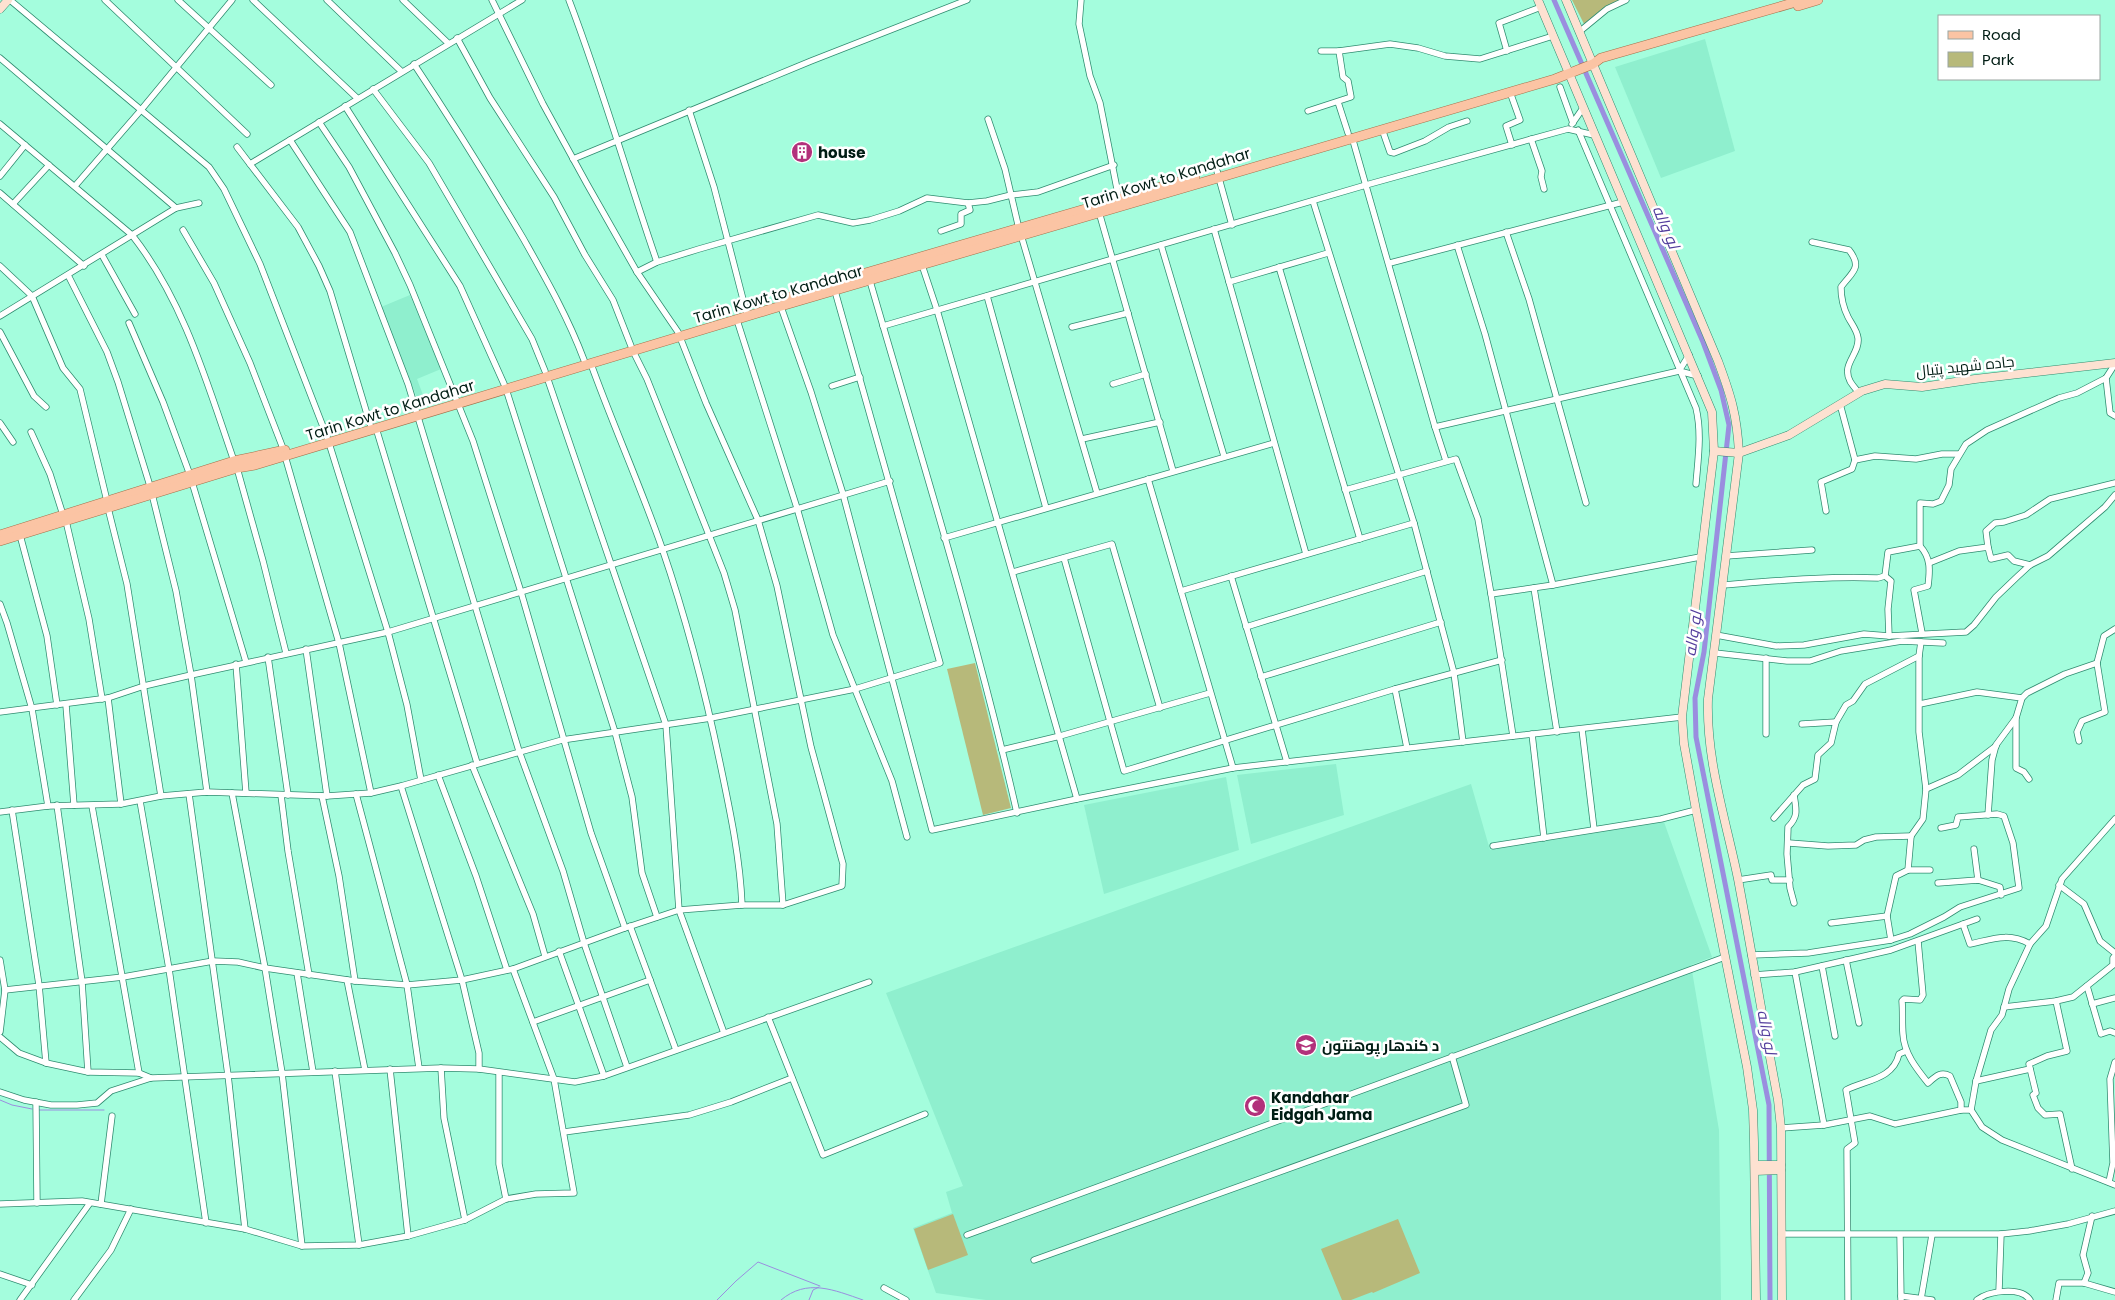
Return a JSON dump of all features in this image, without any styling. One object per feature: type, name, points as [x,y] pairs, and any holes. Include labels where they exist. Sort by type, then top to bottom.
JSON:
[{"type":"main road","points":[[1711,29],[1803,0]]},
{"type":"main road","points":[[1569,73],[1590,65],[1601,58],[1818,0]]},
{"type":"main road","name":"Tarin Kowt to Kandahar","points":[[1350,135],[1382,129],[1569,73]]},
{"type":"main road","name":"Tarin Kowt to Kandahar","points":[[0,541],[10,535],[151,490],[418,413],[679,334],[746,311],[1020,232],[1099,212],[1218,174],[1555,74],[1569,73]]},
{"type":"main road","name":"Tarin Kowt to Kandahar","points":[[679,334],[737,320],[835,291],[858,280],[870,281],[922,265],[1119,198],[1218,174]]},
{"type":"street","points":[[0,9],[9,0],[209,167],[224,189],[260,264],[328,440],[388,632],[407,705],[422,780]]},
{"type":"street","points":[[105,0],[247,134]]},
{"type":"street","points":[[178,0],[271,85]]},
{"type":"street","points":[[75,186],[232,0]]},
{"type":"street","points":[[252,0],[357,98]]},
{"type":"street","points":[[327,0],[401,71]]},
{"type":"street","points":[[403,0],[448,43]]},
{"type":"street","points":[[5,990],[123,977],[213,961],[238,962],[265,968],[347,980],[407,985],[462,980],[510,969],[679,910],[783,905],[842,886],[843,864],[811,747],[777,586],[758,520],[706,403],[679,334],[637,272],[573,158],[543,104],[492,0]]},
{"type":"street","points":[[250,164],[401,71],[522,0]]},
{"type":"street","points":[[569,0],[589,51],[657,262]]},
{"type":"street","points":[[573,158],[968,0]]},
{"type":"street","points":[[1081,0],[1078,24],[1090,76],[1100,103],[1119,198]]},
{"type":"street","points":[[1566,0],[1590,65],[1718,361],[1734,403],[1738,428],[1726,556],[1708,700],[1707,726],[1710,751],[1738,880],[1750,955],[1778,1100],[1781,1128],[1782,1300]]},
{"type":"street","points":[[1579,32],[1607,9],[1626,0]]},
{"type":"street","points":[[1507,51],[1499,23],[1540,4],[1712,412],[1717,452],[1700,557],[1682,717],[1684,744],[1696,810],[1752,1101],[1755,1168],[1756,1300]]},
{"type":"street","points":[[1321,51],[1339,51],[1390,44],[1445,56],[1480,59],[1553,36]]},
{"type":"street","points":[[457,38],[490,98],[554,197],[585,255],[613,300],[632,348],[647,379],[724,573],[735,610],[777,824],[783,905]]},
{"type":"street","points":[[1308,111],[1351,98],[1348,81],[1343,77],[1339,51]]},
{"type":"street","points":[[0,58],[176,208]]},
{"type":"street","points":[[414,64],[464,139],[542,271],[587,362],[662,549],[711,718],[736,838],[741,871],[742,906]]},
{"type":"street","points":[[1560,87],[1574,123]]},
{"type":"street","points":[[373,88],[429,163],[532,339],[546,374],[666,725],[679,910],[724,1033]]},
{"type":"street","points":[[1510,92],[1520,120],[1506,126],[1512,145]]},
{"type":"street","points":[[1338,102],[1390,263],[1446,461]]},
{"type":"street","points":[[345,106],[460,286],[505,386],[615,732],[632,797],[642,873],[657,917]]},
{"type":"street","points":[[1568,129],[1583,108]]},
{"type":"street","points":[[689,110],[714,187],[746,311]]},
{"type":"street","points":[[988,119],[1005,169],[1020,232],[1097,493]]},
{"type":"street","points":[[1382,129],[1390,152],[1394,153],[1425,141],[1449,127],[1467,121]]},
{"type":"street","points":[[319,122],[349,167],[395,253],[410,285],[473,441],[521,592],[562,740],[603,870],[650,980],[676,1050]]},
{"type":"street","points":[[0,124],[132,236],[174,300],[236,465],[286,653]]},
{"type":"street","points":[[883,326],[1366,185],[1568,129],[1594,135]]},
{"type":"street","points":[[1578,130],[1696,408],[1698,420],[1696,484]]},
{"type":"street","points":[[290,140],[350,232],[418,413],[519,751],[563,871],[584,942],[627,1067]]},
{"type":"street","points":[[1531,140],[1542,171],[1541,177],[1544,189]]},
{"type":"street","points":[[0,176],[25,145]]},
{"type":"street","points":[[237,148],[298,227],[320,266],[330,291],[432,618],[474,764],[533,914],[545,956]]},
{"type":"street","points":[[13,204],[49,165]]},
{"type":"street","points":[[637,272],[657,262],[818,215],[854,223],[899,211],[926,198],[968,203],[987,201],[1010,195],[1038,192],[1114,166]]},
{"type":"street","points":[[1218,174],[1232,225]]},
{"type":"street","points":[[0,194],[84,266]]},
{"type":"street","points":[[1313,201],[1414,523],[1454,673],[1463,742]]},
{"type":"street","points":[[1390,263],[1623,202]]},
{"type":"street","points":[[0,316],[176,208],[199,203]]},
{"type":"street","points":[[941,231],[961,224],[960,214],[970,210],[968,203]]},
{"type":"street","points":[[1099,212],[1173,471]]},
{"type":"street","points":[[183,230],[214,283],[250,363],[284,453],[339,643],[371,793]]},
{"type":"street","points":[[1214,230],[1306,554]]},
{"type":"street","points":[[1506,232],[1529,299],[1586,503]]},
{"type":"street","points":[[1812,242],[1849,250],[1854,256],[1856,264],[1853,273],[1841,287],[1841,298],[1858,339],[1856,353],[1847,367],[1850,382],[1859,393]]},
{"type":"street","points":[[1161,245],[1224,456]]},
{"type":"street","points":[[1457,245],[1485,334],[1553,585]]},
{"type":"street","points":[[1229,282],[1328,253]]},
{"type":"street","points":[[102,255],[135,314]]},
{"type":"street","points":[[922,265],[937,310],[1077,799]]},
{"type":"street","points":[[0,266],[32,296],[63,368],[80,389],[126,584],[161,796]]},
{"type":"street","points":[[1279,267],[1360,539]]},
{"type":"street","points":[[68,275],[107,352],[151,490],[176,591],[191,675],[207,792]]},
{"type":"street","points":[[870,281],[944,538],[1002,750],[1016,813]]},
{"type":"street","points":[[0,812],[48,806],[121,804],[161,796],[207,792],[324,796],[371,793],[562,740],[711,718],[855,689],[940,663],[835,291]]},
{"type":"street","points":[[987,296],[1046,508]]},
{"type":"street","points":[[781,307],[843,494],[890,678],[932,830],[1233,768],[1682,717]]},
{"type":"street","points":[[1072,328],[1128,313]]},
{"type":"street","points":[[737,320],[797,508],[833,635],[892,781],[907,837]]},
{"type":"street","points":[[129,323],[163,402],[191,479],[246,662]]},
{"type":"street","points":[[0,332],[34,396],[46,407]]},
{"type":"street","points":[[1679,371],[1689,355]]},
{"type":"street","points":[[1922,634],[1914,590],[1928,586],[1931,569],[1927,553],[1920,546],[1920,503],[1933,504],[1942,501],[1949,485],[1951,469],[1966,444],[1987,430],[2059,398],[2077,393],[2106,378],[2115,364]]},
{"type":"street","name":"جاده شهید پتیال","points":[[1717,452],[1735,453],[1789,436],[1873,386],[1885,384],[1922,387],[1980,378],[2115,364]]},
{"type":"street","points":[[1435,426],[1679,371],[1698,376]]},
{"type":"street","points":[[1113,384],[1146,374]]},
{"type":"street","points":[[832,386],[860,377]]},
{"type":"street","points":[[2106,378],[2110,413],[2115,416]]},
{"type":"street","points":[[1826,511],[1822,482],[1852,469],[1855,460],[1840,404]]},
{"type":"street","points":[[0,422],[12,442]]},
{"type":"street","points":[[1082,439],[1160,422]]},
{"type":"street","points":[[31,432],[50,474],[64,518],[89,619],[105,698],[121,804]]},
{"type":"street","points":[[944,538],[1274,443]]},
{"type":"street","points":[[1855,460],[1875,456],[1916,459],[1942,454],[1959,454]]},
{"type":"street","points":[[1345,490],[1454,458],[1457,460],[1478,519],[1513,736]]},
{"type":"street","points":[[1148,479],[1233,768]]},
{"type":"street","points":[[0,712],[66,705],[105,698],[144,686],[236,664],[388,632],[890,481]]},
{"type":"street","points":[[2030,564],[2014,560],[2008,555],[1991,559],[1986,531],[1995,523],[2026,515],[2050,499],[2115,483]]},
{"type":"street","points":[[1716,635],[1776,646],[1804,645],[1864,634],[1889,636],[1966,632],[1974,625],[1996,597],[2030,564],[2048,556],[2105,507],[2115,495]]},
{"type":"street","points":[[1181,591],[1414,523]]},
{"type":"street","points":[[10,535],[47,636],[57,705]]},
{"type":"street","points":[[1012,572],[1112,544],[1160,708]]},
{"type":"street","points":[[1885,576],[1888,552],[1920,546]]},
{"type":"street","points":[[1929,563],[1960,551],[1988,547]]},
{"type":"street","points":[[1726,556],[1812,550]]},
{"type":"street","points":[[1491,594],[1553,585],[1700,557]]},
{"type":"street","points":[[1064,558],[1124,771],[1395,689],[1502,660]]},
{"type":"street","points":[[1246,627],[1427,571]]},
{"type":"street","points":[[1231,576],[1287,762]]},
{"type":"street","points":[[1722,585],[1830,577],[1878,578],[1885,576]]},
{"type":"street","points":[[1885,576],[1891,581],[1888,609],[1889,636]]},
{"type":"street","points":[[1534,588],[1557,732]]},
{"type":"street","points":[[0,604],[8,623],[32,709],[48,806]]},
{"type":"street","points":[[1261,677],[1441,622]]},
{"type":"street","points":[[2079,741],[2077,732],[2082,720],[2105,712],[2097,663],[2104,636],[2115,629]]},
{"type":"street","points":[[1715,652],[1766,658],[1810,660],[1841,652],[1902,641],[1943,643]]},
{"type":"street","points":[[1908,870],[1911,836],[1923,819],[1926,789],[1919,732],[1919,656],[1921,642]]},
{"type":"street","points":[[306,649],[324,796],[339,876],[354,980]]},
{"type":"street","points":[[1774,818],[1803,786],[1815,779],[1816,757],[1830,743],[1836,722],[1846,705],[1853,700],[1864,684],[1919,656]]},
{"type":"street","points":[[268,657],[285,795],[288,851],[309,975]]},
{"type":"street","points":[[1766,658],[1766,734]]},
{"type":"street","points":[[2029,779],[2024,772],[2016,768],[2016,718],[2022,698],[2065,674],[2097,663]]},
{"type":"street","points":[[236,664],[246,793]]},
{"type":"street","points":[[1395,689],[1408,748]]},
{"type":"street","points":[[1920,704],[1977,692],[2022,698]]},
{"type":"street","points":[[1002,750],[1060,736],[1210,693]]},
{"type":"street","points":[[66,705],[74,805]]},
{"type":"street","points":[[1926,789],[1958,775],[1996,746],[2016,718]]},
{"type":"street","points":[[1802,724],[1836,722]]},
{"type":"street","points":[[1582,729],[1594,829]]},
{"type":"street","points":[[1532,734],[1544,838]]},
{"type":"street","points":[[1988,815],[1992,760],[1996,746]]},
{"type":"street","points":[[0,1204],[100,1204],[245,1229],[302,1246],[359,1246],[408,1236],[465,1220],[506,1199],[536,1194],[574,1193],[554,1079],[533,1022],[510,969],[438,775]]},
{"type":"street","points":[[401,786],[462,980],[479,1053],[479,1069]]},
{"type":"street","points":[[232,793],[265,968],[282,1073],[302,1246]]},
{"type":"street","points":[[190,794],[228,1075],[245,1229]]},
{"type":"street","points":[[356,794],[407,985],[419,1068]]},
{"type":"street","points":[[1794,795],[1797,814],[1788,827],[1789,843],[1787,854],[1794,903]]},
{"type":"street","points":[[140,801],[169,969],[206,1223]]},
{"type":"street","points":[[57,806],[82,982],[88,1072]]},
{"type":"street","points":[[92,806],[108,908],[123,977],[138,1073]]},
{"type":"street","points":[[12,810],[39,985],[46,1063]]},
{"type":"street","points":[[1493,846],[1661,818],[1696,810]]},
{"type":"street","points":[[1750,955],[1808,953],[1891,940],[1910,934],[1960,907],[2019,888],[2015,857],[2006,817],[1997,814],[1958,818],[1956,825],[1941,828]]},
{"type":"street","points":[[2114,1065],[2110,1079],[2113,1116],[2112,1183],[2072,1169],[2002,1140],[1982,1128],[1971,1110],[1976,1081],[1991,1030],[2002,1015],[2009,989],[2030,944],[2046,926],[2059,885],[2062,879],[2115,819]]},
{"type":"street","points":[[1789,843],[1828,846],[1856,845],[1864,840],[1876,837],[1911,836]]},
{"type":"street","points":[[1974,849],[1978,880]]},
{"type":"street","points":[[1891,940],[1888,916],[1896,876],[1908,870],[1930,870]]},
{"type":"street","points":[[1738,880],[1772,875],[1772,880],[1790,880]]},
{"type":"street","points":[[1938,883],[1978,880],[2000,887],[2001,894]]},
{"type":"street","points":[[2004,1007],[2056,1001],[2073,997],[2113,965],[2114,956],[2100,940],[2084,904],[2059,885]]},
{"type":"street","points":[[1831,923],[1888,916]]},
{"type":"street","points":[[1754,975],[1795,972],[1891,950],[1977,919]]},
{"type":"street","points":[[1963,924],[1970,944],[2008,936],[2018,938],[2030,944]]},
{"type":"street","points":[[1918,941],[1923,995],[1920,1000],[1904,999],[1902,1002],[1904,1018],[1902,1033],[1906,1051],[1915,1067],[1928,1082],[1937,1074],[1945,1073],[1950,1076],[1961,1102],[1961,1110]]},
{"type":"street","points":[[559,951],[604,1076]]},
{"type":"street","points":[[967,1235],[1725,957]]},
{"type":"street","points":[[0,960],[5,990],[0,1032]]},
{"type":"street","points":[[1846,960],[1859,1023]]},
{"type":"street","points":[[1822,966],[1835,1036]]},
{"type":"street","points":[[297,972],[313,1072]]},
{"type":"street","points":[[1795,972],[1824,1125]]},
{"type":"street","points":[[347,980],[365,1070]]},
{"type":"street","points":[[533,1022],[650,980]]},
{"type":"street","points":[[0,1092],[51,1105],[97,1102],[111,1091],[151,1078],[419,1068],[479,1069],[575,1082],[604,1076],[869,982]]},
{"type":"street","points":[[2087,986],[2101,1034],[2110,1031],[2115,1035]]},
{"type":"street","points":[[2092,1004],[2115,998]]},
{"type":"street","points":[[2056,1001],[2067,1051],[2047,1056],[2029,1064],[2036,1093],[2033,1095],[2038,1108],[2045,1115],[2060,1114],[2072,1169]]},
{"type":"street","points":[[768,1018],[823,1154],[925,1114]]},
{"type":"street","points":[[0,1037],[19,1053],[46,1063],[88,1072],[138,1073],[151,1078]]},
{"type":"street","points":[[1848,1300],[1847,1149],[1855,1143],[1846,1090],[1857,1084],[1874,1081],[1886,1074],[1897,1063],[1899,1054],[1906,1051]]},
{"type":"street","points":[[1034,1260],[1466,1104],[1452,1056]]},
{"type":"street","points":[[441,1068],[444,1118],[465,1220]]},
{"type":"street","points":[[390,1069],[408,1236]]},
{"type":"street","points":[[1976,1081],[2030,1069]]},
{"type":"street","points":[[335,1071],[359,1246]]},
{"type":"street","points":[[499,1073],[499,1164],[506,1199]]},
{"type":"street","points":[[564,1132],[689,1115],[731,1102],[792,1078]]},
{"type":"street","points":[[36,1102],[36,1203]]},
{"type":"street","points":[[1781,1128],[1824,1125],[1870,1116],[1895,1124],[1961,1110],[1971,1110]]},
{"type":"street","points":[[100,1204],[112,1116]]},
{"type":"street","points":[[1755,1168],[1781,1168]]},
{"type":"street","points":[[20,1300],[90,1203]]},
{"type":"street","points":[[74,1300],[111,1250],[131,1209]]},
{"type":"street","points":[[1781,1234],[2001,1234],[2030,1232],[2115,1211]]},
{"type":"street","points":[[2084,1283],[2088,1273],[2083,1255],[2092,1216]]},
{"type":"street","points":[[1921,1298],[1932,1234]]},
{"type":"street","points":[[1999,1291],[2001,1234]]},
{"type":"street","points":[[1900,1235],[1901,1298],[1932,1300]]},
{"type":"street","points":[[0,1274],[32,1284]]},
{"type":"street","points":[[2056,1300],[2059,1283],[2084,1283],[2115,1292]]},
{"type":"street","points":[[884,1288],[906,1300]]},
{"type":"street","points":[[1977,1300],[1999,1291],[2027,1295],[2030,1300]]},
{"type":"shaded area","points":[[1705,39],[1735,151],[1661,178],[1615,67]]},
{"type":"shaded area","points":[[410,295],[441,369],[417,379],[423,395],[417,398],[381,307]]},
{"type":"shaded area","points":[[1336,764],[1344,815],[1251,844],[1237,775]]},
{"type":"shaded area","points":[[1226,777],[1239,850],[1104,894],[1084,805]]},
{"type":"shaded area","name":"د کندهار پوهنتون","points":[[1471,784],[1490,850],[1664,822],[1712,957],[1691,965],[1719,1130],[1721,1300],[986,1300],[936,1293],[913,1228],[952,1213],[946,1192],[963,1186],[886,993]]},
{"type":"green space","points":[[1572,0],[1620,0],[1605,7],[1584,24]]},
{"type":"green space","points":[[975,663],[1011,808],[983,815],[947,669]]},
{"type":"green space","points":[[953,1214],[968,1255],[928,1270],[914,1229]]},
{"type":"green space","points":[[1398,1219],[1420,1273],[1373,1293],[1351,1300],[1342,1300],[1321,1249]]},
{"type":"waterway","name":"لو واله","points":[[1554,0],[1703,342],[1721,390],[1729,425],[1704,652],[1695,698],[1696,737],[1769,1105],[1770,1300]]},
{"type":"waterway","points":[[0,1100],[12,1105],[32,1109]]},
{"type":"waterway","points":[[39,1110],[104,1110]]},
{"type":"waterway","points":[[717,1300],[758,1262],[820,1286]]},
{"type":"waterway","points":[[809,1300],[813,1290],[819,1287]]},
{"type":"waterway","points":[[781,1300],[791,1293],[811,1288],[831,1290],[863,1300]]},
{"type":"place","name":"house","points":[[802,152]]},
{"type":"place","name":"د کندهار پوهنتون","points":[[1306,1045]]},
{"type":"place","name":"Kandahar Eidgah Jama","points":[[1255,1106]]}]
